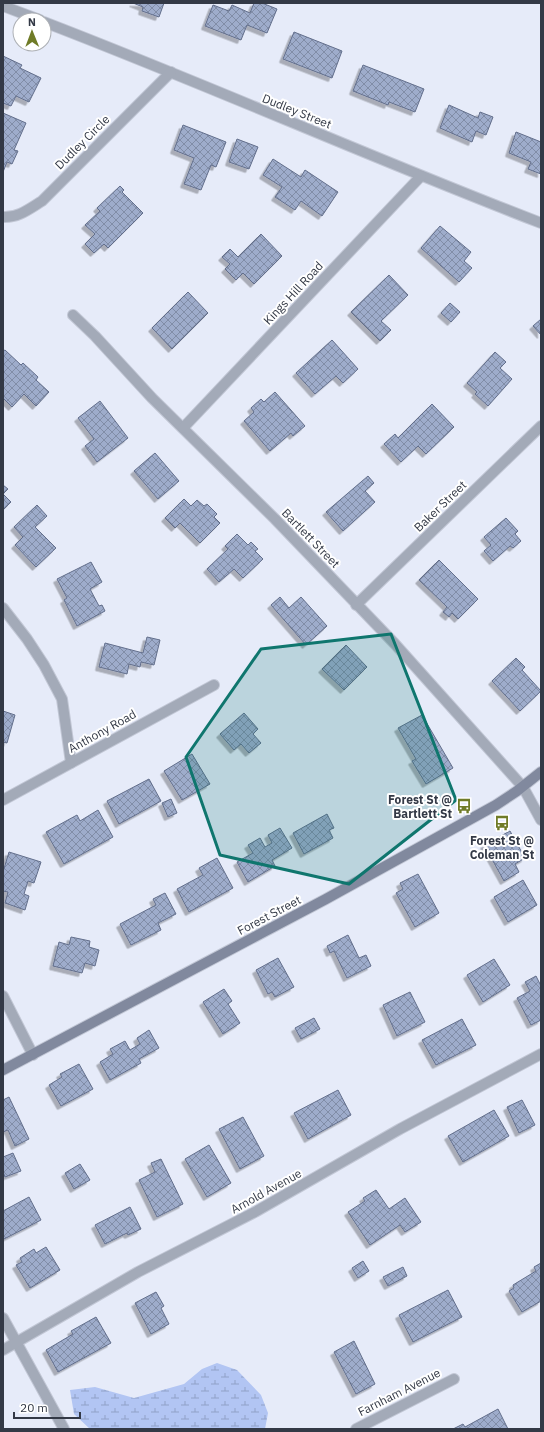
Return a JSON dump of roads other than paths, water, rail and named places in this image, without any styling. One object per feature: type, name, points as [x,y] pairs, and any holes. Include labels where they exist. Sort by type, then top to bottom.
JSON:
[{"type":"street","points":[[3,6],[19,12]]},
{"type":"street","name":"Dudley Street","points":[[52,25],[171,72],[421,176],[541,223]]},
{"type":"street","name":"Dudley Circle","points":[[3,217],[11,217],[24,212],[42,201],[171,72]]},
{"type":"street","name":"Kings Hill Road","points":[[183,428],[421,176]]},
{"type":"street","name":"Bartlett Street","points":[[73,315],[395,644],[523,787],[541,820]]},
{"type":"street","name":"Baker Street","points":[[356,605],[541,426]]},
{"type":"street","points":[[3,608],[27,639],[44,665],[62,699],[72,763]]},
{"type":"street","name":"Anthony Road","points":[[3,800],[214,685]]},
{"type":"street","name":"Forest Street","points":[[3,1070],[326,899],[496,805],[523,787],[541,772]]},
{"type":"street","points":[[3,996],[33,1055]]},
{"type":"street","name":"Arnold Avenue","points":[[3,1350],[18,1343],[138,1272],[255,1212],[400,1129],[541,1054]]},
{"type":"street","points":[[3,1318],[64,1429]]},
{"type":"street","name":"Farnham Avenue","points":[[356,1429],[454,1379]]},
{"type":"place","name":"Forest St @ Bartlett St","points":[[464,806]]},
{"type":"place","name":"Forest St @ Coleman St","points":[[502,823]]}]
